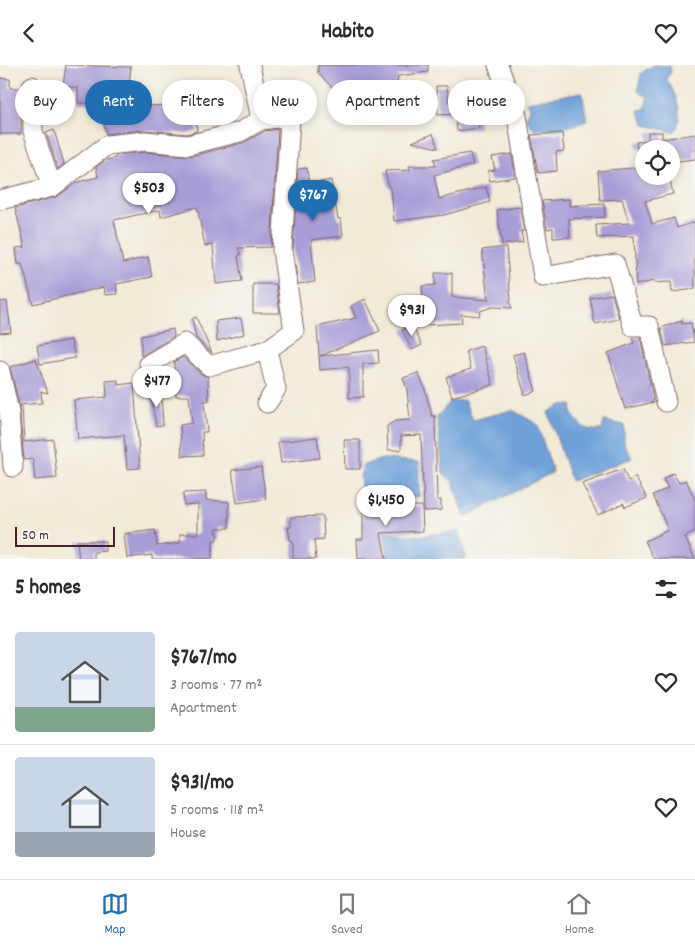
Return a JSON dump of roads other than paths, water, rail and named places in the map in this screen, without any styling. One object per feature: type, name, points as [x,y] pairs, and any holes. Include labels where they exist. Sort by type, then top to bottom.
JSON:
[{"type":"street","points":[[250,65],[253,80]]},
{"type":"street","points":[[498,65],[517,117],[544,277],[615,264],[634,326],[649,326],[666,402]]},
{"type":"street","points":[[33,125],[33,131],[52,187]]},
{"type":"street","points":[[0,199],[52,187],[107,145],[145,141],[188,145],[240,132],[253,125]]},
{"type":"street","points":[[149,364],[185,343],[209,366],[267,350],[294,331],[282,250],[290,125]]},
{"type":"street","points":[[267,350],[276,389],[268,403]]},
{"type":"street","points":[[0,371],[9,412],[13,467]]},
{"type":"water","points":[[654,65],[670,66],[671,72],[666,79],[676,97],[679,110],[678,124],[676,130],[672,132],[645,125],[638,110],[645,109],[648,95],[642,95],[638,91],[641,73]]},
{"type":"water","points":[[582,92],[587,121],[560,129],[534,130],[526,118],[530,108],[527,102]]},
{"type":"water","points":[[464,400],[473,420],[512,410],[537,424],[553,472],[465,517],[452,481],[443,473],[437,417],[450,402]]},
{"type":"water","points":[[564,404],[572,405],[571,413],[587,429],[602,430],[604,421],[624,425],[624,444],[632,458],[571,481],[548,412]]},
{"type":"water","points":[[383,459],[419,462],[419,497],[363,498],[360,477],[363,465]]},
{"type":"water","points":[[458,531],[466,558],[388,559],[384,533],[418,536]]}]
